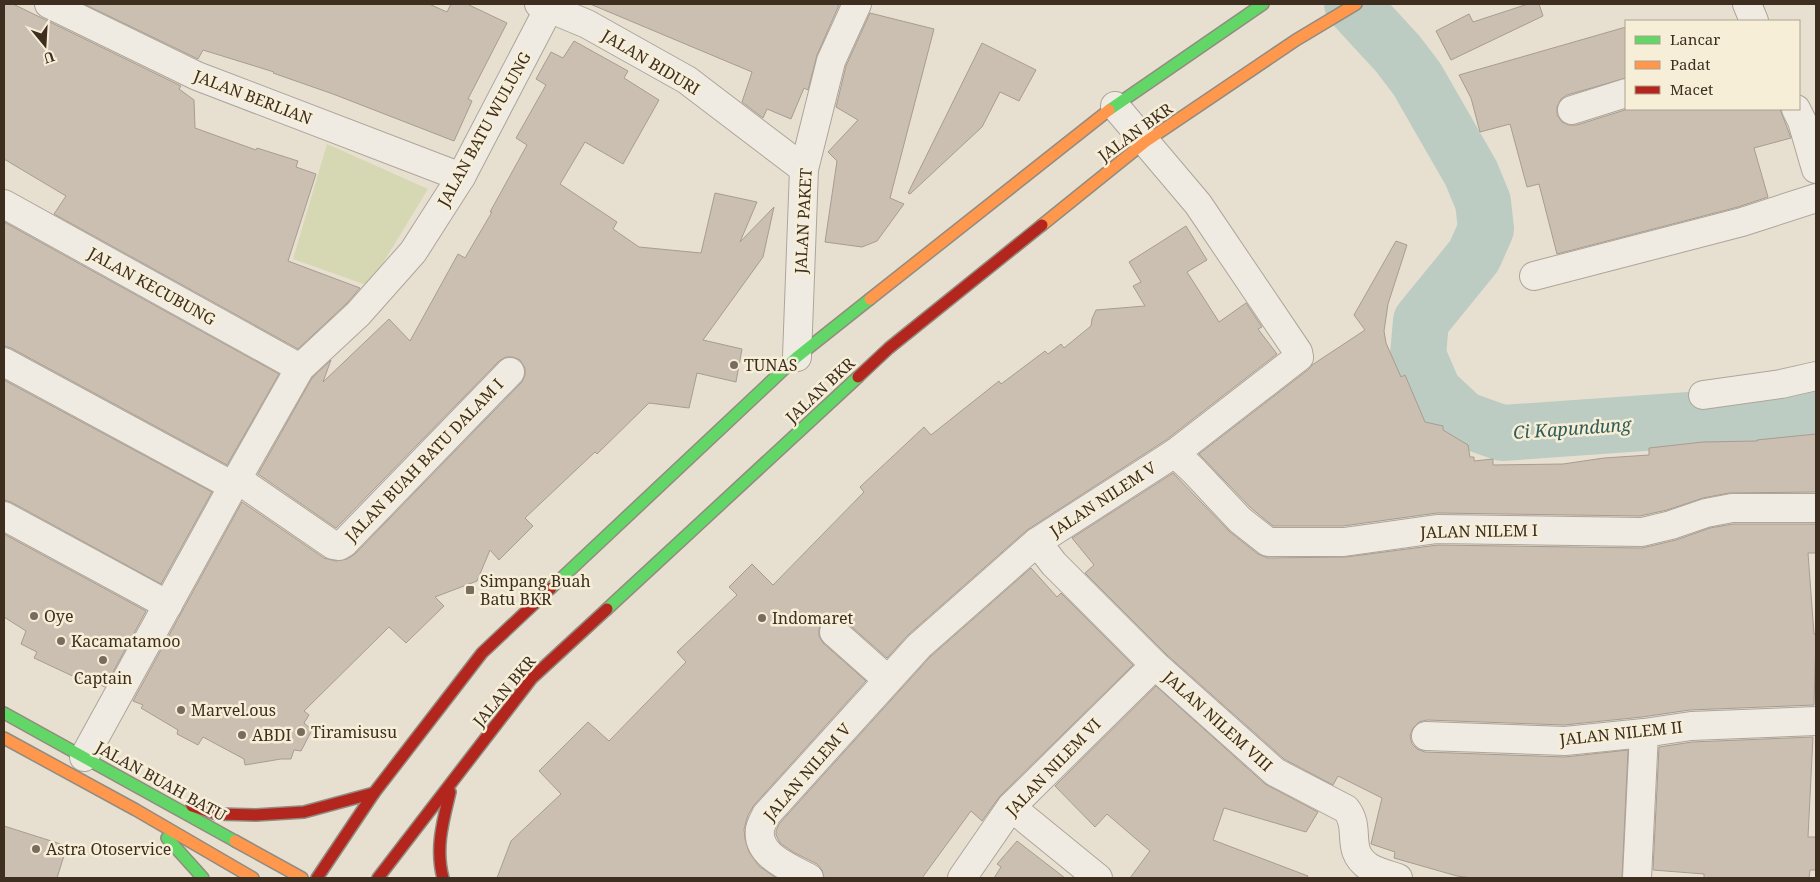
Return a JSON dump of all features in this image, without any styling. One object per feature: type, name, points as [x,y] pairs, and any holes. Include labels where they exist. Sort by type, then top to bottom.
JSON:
[{"type":"main road","name":"JALAN BKR","points":[[317,878],[374,793],[482,653],[797,357],[1115,106],[1262,4]]},
{"type":"main road","name":"JALAN BKR","points":[[378,878],[532,678],[888,348],[1145,142],[1296,40],[1356,4]]},
{"type":"main road","name":"JALAN BUAH BATU","points":[[4,713],[302,878]]},
{"type":"main road","points":[[4,738],[136,810],[252,878]]},
{"type":"main road","points":[[443,878],[440,831],[453,781]]},
{"type":"main road","points":[[150,793],[217,814],[256,815],[304,812],[374,793]]},
{"type":"main road","points":[[136,810],[179,850],[203,878]]},
{"type":"street","name":"JALAN BERLIAN","points":[[49,4],[197,76],[461,177]]},
{"type":"street","name":"JALAN PAKET","points":[[797,357],[804,169],[831,61],[857,4]]},
{"type":"street","points":[[1746,4],[1754,20]]},
{"type":"street","name":"JALAN BATU WULUNG","points":[[300,368],[377,294],[412,252],[461,177],[544,6]]},
{"type":"street","name":"JALAN BIDURI","points":[[544,6],[587,24],[687,80],[804,169]]},
{"type":"street","points":[[1572,110],[1625,93]]},
{"type":"street","name":"JALAN NILEM V","points":[[809,878],[775,860],[767,851],[761,840],[760,828],[766,815],[919,646],[1037,542],[1175,453],[1299,357],[1299,354],[1198,204],[1115,106]]},
{"type":"street","points":[[1796,110],[1802,121],[1816,169]]},
{"type":"street","points":[[1534,276],[1742,222],[1816,198]]},
{"type":"street","name":"JALAN KECUBUNG","points":[[4,204],[300,368]]},
{"type":"street","points":[[4,362],[235,482]]},
{"type":"street","points":[[84,757],[300,368]]},
{"type":"street","name":"JALAN BUAH BATU DALAM I","points":[[235,482],[332,545],[339,546],[510,372]]},
{"type":"street","points":[[1703,395],[1781,384],[1816,376]]},
{"type":"street","name":"JALAN NILEM I","points":[[1175,453],[1240,520],[1268,542],[1344,542],[1437,529],[1642,532],[1671,525],[1706,513],[1732,508],[1816,508]]},
{"type":"street","points":[[4,516],[168,605]]},
{"type":"street","name":"JALAN NILEM VIII","points":[[1037,542],[1054,564],[1155,665],[1274,772],[1346,809],[1351,815],[1354,847],[1359,859],[1371,868],[1398,878]]},
{"type":"street","points":[[834,632],[888,680]]},
{"type":"street","name":"JALAN NILEM VI","points":[[962,878],[1011,807],[1155,665]]},
{"type":"street","name":"JALAN NILEM II","points":[[1426,736],[1565,741],[1691,726],[1816,721]]},
{"type":"street","points":[[1637,878],[1644,733]]},
{"type":"street","points":[[1011,807],[1098,878]]},
{"type":"green space","points":[[327,144],[428,189],[369,286],[293,259]]},
{"type":"building","points":[[4,4],[13,4],[181,86],[179,89],[194,100],[195,128],[256,150],[257,148],[298,161],[296,167],[316,174],[288,261],[360,288],[347,303],[298,349],[54,214],[66,196],[4,159]]},
{"type":"building","points":[[84,4],[429,4],[447,12],[451,4],[467,4],[507,23],[468,99],[472,101],[454,141],[274,72],[203,50],[198,59]]},
{"type":"building","points":[[590,4],[839,5],[817,55],[808,90],[804,88],[791,119],[767,109],[763,118],[742,102],[752,72]]},
{"type":"building","points":[[1528,4],[1539,4],[1543,16],[1451,60],[1436,31],[1469,14],[1473,22]]},
{"type":"building","points":[[870,13],[934,29],[890,198],[904,204],[877,241],[862,247],[825,242],[837,161],[828,152],[858,120],[836,107],[846,66]]},
{"type":"building","points":[[1625,27],[1625,78],[1567,95],[1561,99],[1557,107],[1557,115],[1562,122],[1569,125],[1577,125],[1625,110],[1780,110],[1791,138],[1754,148],[1768,197],[1738,207],[1557,254],[1539,184],[1527,187],[1510,124],[1480,132],[1471,98],[1459,75]]},
{"type":"building","points":[[574,41],[628,71],[624,78],[659,100],[623,164],[585,142],[560,184],[617,222],[613,229],[639,247],[701,253],[715,193],[757,202],[740,242],[774,207],[763,257],[703,340],[742,349],[736,382],[697,373],[689,408],[649,403],[597,454],[595,452],[525,518],[533,526],[499,560],[490,550],[477,581],[435,597],[444,606],[406,643],[389,627],[304,711],[309,715],[304,723],[312,730],[301,751],[294,750],[291,759],[245,765],[244,759],[203,737],[198,745],[177,734],[178,730],[141,708],[143,705],[133,701],[242,502],[324,558],[336,561],[347,559],[355,554],[522,382],[525,368],[520,360],[506,357],[499,361],[336,528],[258,474],[312,378],[331,360],[323,382],[389,319],[410,341],[458,254],[465,258],[492,212],[490,212],[527,145],[516,138],[546,85],[536,79],[551,52],[563,58]]},
{"type":"building","points":[[982,43],[1036,70],[1019,101],[1000,92],[982,127],[910,194],[908,193]]},
{"type":"building","points":[[4,222],[279,374],[227,465],[11,348],[4,346]]},
{"type":"building","points":[[1186,226],[1207,260],[1187,272],[1219,322],[1246,303],[1262,327],[1258,329],[1277,354],[1166,440],[1027,530],[909,634],[887,658],[844,620],[830,617],[823,621],[819,629],[819,636],[823,643],[866,681],[754,805],[748,815],[744,829],[749,852],[759,866],[776,878],[497,878],[511,841],[561,794],[539,771],[588,722],[609,741],[686,662],[677,652],[737,595],[729,587],[752,564],[773,585],[864,492],[860,487],[924,427],[931,435],[999,381],[1001,384],[1045,351],[1048,354],[1061,344],[1064,348],[1091,326],[1096,310],[1145,306],[1133,286],[1141,282],[1129,262]]},
{"type":"building","points":[[1396,241],[1407,245],[1388,304],[1384,331],[1386,343],[1401,377],[1405,375],[1425,422],[1443,426],[1443,430],[1468,445],[1470,457],[1474,457],[1474,461],[1493,459],[1493,465],[1563,464],[1604,458],[1649,455],[1649,448],[1703,442],[1757,441],[1816,434],[1816,492],[1729,493],[1703,498],[1667,510],[1640,516],[1437,513],[1343,526],[1273,526],[1251,508],[1199,454],[1312,365],[1365,330],[1354,315]]},
{"type":"building","points":[[4,380],[212,492],[161,584],[11,502],[4,500]]},
{"type":"building","points":[[1173,473],[1230,532],[1258,554],[1268,558],[1346,557],[1438,545],[1642,548],[1676,540],[1710,528],[1733,524],[1816,524],[1816,553],[1808,553],[1814,634],[1816,634],[1814,705],[1690,710],[1564,725],[1427,720],[1419,722],[1413,728],[1410,736],[1412,744],[1417,749],[1425,752],[1565,757],[1628,750],[1622,878],[1472,878],[1457,876],[1394,858],[1395,852],[1371,844],[1382,798],[1338,776],[1333,785],[1284,759],[1166,654],[1085,573],[1094,565],[1072,538]]},
{"type":"building","points":[[4,534],[146,611],[105,687],[81,676],[79,679],[34,658],[37,652],[21,644],[26,631],[4,617]]},
{"type":"building","points":[[1031,568],[1057,597],[1061,593],[1133,665],[1000,796],[982,821],[971,811],[922,878],[824,878],[822,870],[817,864],[780,843],[776,835],[779,824],[930,657]]},
{"type":"building","points":[[1156,686],[1265,784],[1318,812],[1306,832],[1224,808],[1213,840],[1308,876],[1307,878],[1130,878],[1150,851],[1107,814],[1095,827],[1055,786]]},
{"type":"building","points":[[1813,737],[1808,837],[1816,837],[1816,870],[1810,870],[1809,878],[1704,878],[1704,874],[1653,870],[1659,747],[1692,742]]},
{"type":"building","name":"Astra Otoservice","points":[[4,826],[67,846],[57,878],[4,878]]},
{"type":"building","points":[[1017,841],[1065,878],[994,878],[1001,867],[997,864]]},
{"type":"waterway","name":"Ci Kapundung","points":[[1352,4],[1398,54],[1417,79],[1471,173],[1483,202],[1486,229],[1474,256],[1421,321],[1418,355],[1434,392],[1463,419],[1502,433],[1816,411]]},
{"type":"traffic: fast","points":[[1109,110],[1263,4]]},
{"type":"traffic: fast","points":[[551,588],[797,357],[870,299]]},
{"type":"traffic: fast","points":[[607,609],[858,377]]},
{"type":"traffic: fast","points":[[4,713],[235,841]]},
{"type":"traffic: fast","points":[[167,838],[203,878]]},
{"type":"traffic: slow","points":[[1042,225],[1145,142],[1296,40],[1356,4]]},
{"type":"traffic: slow","points":[[870,299],[1109,110]]},
{"type":"traffic: slow","points":[[4,738],[136,810],[253,878]]},
{"type":"traffic: slow","points":[[235,841],[302,878]]},
{"type":"traffic: jam","points":[[858,377],[889,348],[1042,225]]},
{"type":"traffic: jam","points":[[317,878],[374,793],[482,653],[551,588]]},
{"type":"traffic: jam","points":[[378,878],[532,678],[607,609]]},
{"type":"traffic: jam","points":[[443,878],[440,845],[450,792]]},
{"type":"traffic: jam","points":[[192,806],[217,814],[256,815],[304,812],[374,793]]},
{"type":"place","name":"TUNAS","points":[[734,365]]},
{"type":"place","name":"Simpang Buah Batu BKR","points":[[470,590]]},
{"type":"place","name":"Oye","points":[[34,616]]},
{"type":"place","name":"Indomaret","points":[[762,618]]},
{"type":"place","name":"Kacamatamoo","points":[[61,641]]},
{"type":"place","name":"Captain","points":[[103,660]]},
{"type":"place","name":"Marvel.ous","points":[[181,710]]},
{"type":"place","name":"Tiramisusu","points":[[301,732]]},
{"type":"place","name":"ABDI","points":[[242,735]]},
{"type":"place","name":"Astra Otoservice","points":[[36,849]]}]
